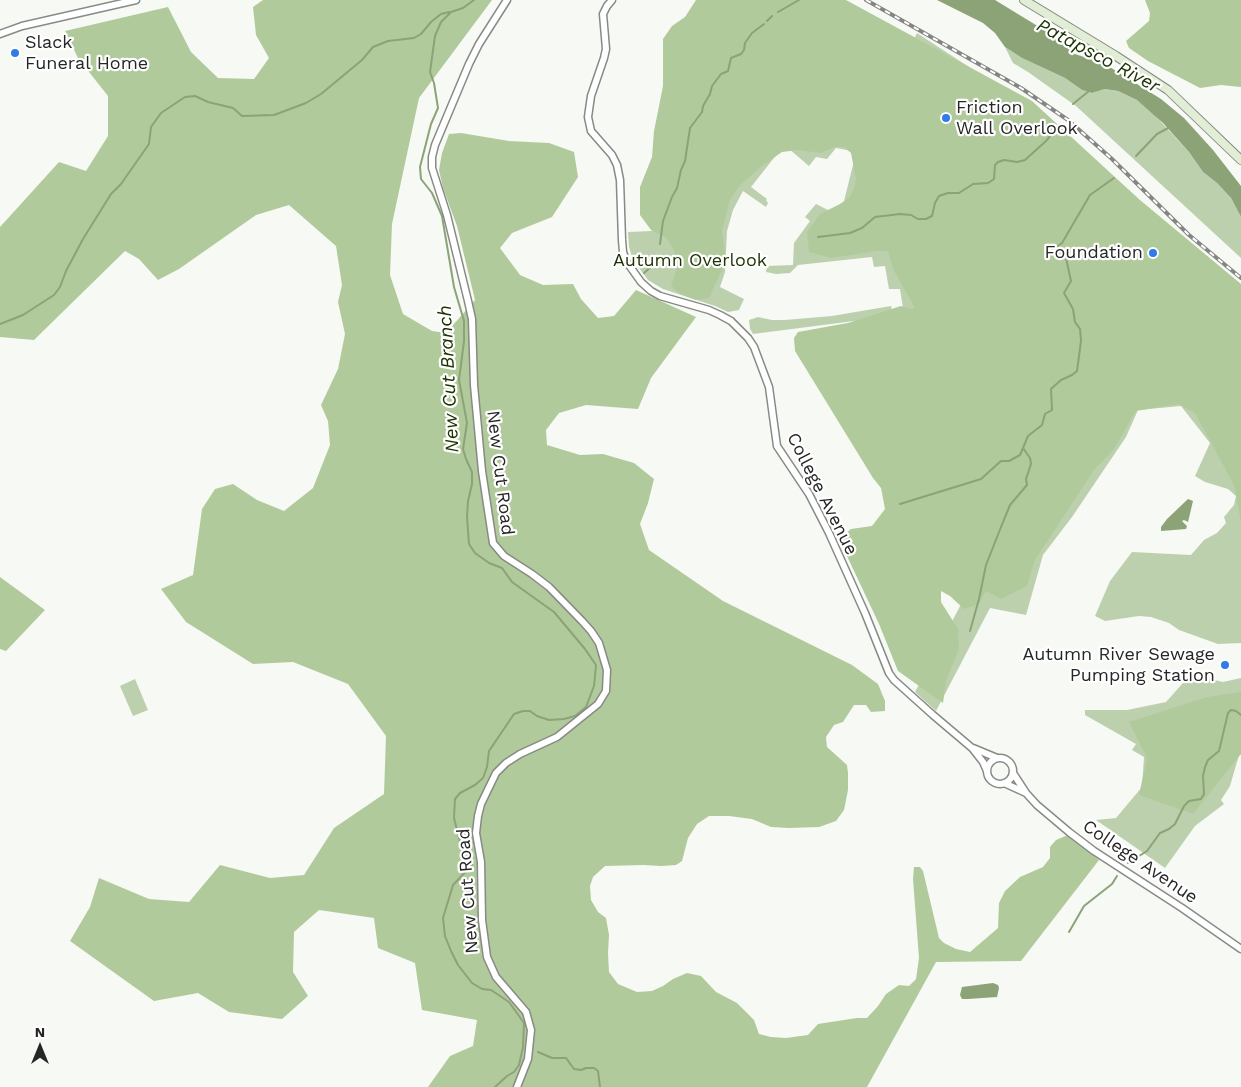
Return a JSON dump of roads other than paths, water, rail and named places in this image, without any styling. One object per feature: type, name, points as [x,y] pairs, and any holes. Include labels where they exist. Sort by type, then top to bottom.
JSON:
[{"type":"main road","points":[[1024,0],[1168,90],[1241,160]]},
{"type":"street","points":[[0,34],[22,26],[136,0]]},
{"type":"street","name":"New Cut Road","points":[[507,0],[479,44],[469,64],[435,145],[432,168],[447,215],[472,319],[474,385],[481,466],[493,544],[504,556],[532,574],[549,588],[587,626],[598,643],[607,670],[606,691],[598,704],[557,737],[520,754],[506,763],[496,773],[481,804],[478,816],[476,833],[481,862],[482,920],[487,957],[496,977],[526,1012],[531,1030],[528,1059],[517,1087]]},
{"type":"street","name":"College Avenue","points":[[612,0],[604,14],[606,49],[591,96],[588,117],[591,131],[612,155],[617,165],[620,180],[623,252],[626,261],[641,282],[651,291],[660,296],[720,315],[731,321],[748,338],[757,355],[768,387],[777,446],[809,494],[829,533],[865,612],[889,673],[901,686],[972,748],[983,762],[991,780],[1004,783],[1026,793]]},
{"type":"street","name":"College Avenue","points":[[972,748],[1009,762],[1012,773],[1026,793],[1069,832],[1094,851],[1241,949]]},
{"type":"street","points":[[987,771],[988,765],[997,758]]},
{"type":"street","points":[[1004,783],[1011,777],[1012,773]]},
{"type":"waterway","name":"New Cut Branch","points":[[474,0],[463,8],[451,12],[441,22],[435,36],[430,72],[434,83],[438,108],[431,124],[420,167],[421,179],[432,193],[442,216],[454,287],[464,321],[464,341],[459,380],[467,423],[463,449],[472,472],[467,517],[469,544],[475,553],[489,563],[502,568],[512,582],[554,612],[596,665],[594,686],[586,707],[575,716],[564,719],[549,720],[537,716],[530,711],[514,714],[489,751],[487,767],[483,778],[460,793],[455,799],[454,818],[458,834],[461,845],[471,856],[472,865],[453,885],[443,918],[445,936],[458,965],[472,983],[482,989],[491,990],[509,1002],[524,1023],[523,1047],[519,1065],[514,1072],[495,1087]]},
{"type":"waterway","points":[[778,12],[799,0]]},
{"type":"waterway","points":[[0,324],[23,315],[54,295],[60,287],[66,271],[83,239],[111,194],[121,184],[149,144],[151,127],[161,113],[185,97],[195,96],[208,102],[233,108],[242,116],[274,115],[306,103],[321,94],[362,60],[373,47],[388,41],[414,38],[421,34],[441,14],[449,12]]},
{"type":"waterway","points":[[767,21],[772,16]]},
{"type":"waterway","points":[[660,244],[663,221],[677,188],[685,161],[690,128],[702,112],[712,86],[721,74],[728,71],[731,58],[741,54],[745,43],[752,33],[764,24]]},
{"type":"waterway","points":[[1073,104],[1089,91]]},
{"type":"waterway","points":[[818,237],[850,233],[862,228],[875,217],[900,214],[911,215],[918,219],[926,219],[932,216],[939,196],[948,193],[959,193],[973,184],[988,183],[994,179],[995,165],[998,162],[1004,160],[1017,162],[1025,160],[1046,141],[1060,124]]},
{"type":"waterway","points":[[1136,156],[1157,134],[1170,127]]},
{"type":"waterway","points":[[900,504],[981,479],[1001,461],[1009,461],[1020,455],[1028,436],[1042,425],[1045,414],[1052,410],[1051,389],[1061,380],[1077,371],[1081,341],[1080,329],[1075,322],[1073,309],[1064,293],[1071,281],[1066,258],[1063,252],[1056,247],[1062,243],[1090,195],[1114,178]]},
{"type":"waterway","points":[[644,273],[653,265],[658,256]]},
{"type":"waterway","points":[[970,631],[986,565],[1010,505],[1027,485],[1026,479],[1031,464],[1030,458],[1023,448]]},
{"type":"waterway","points":[[1128,863],[1147,851],[1160,833],[1175,824],[1184,806],[1189,801],[1201,799],[1204,794],[1203,776],[1205,767],[1208,760],[1219,751],[1228,713],[1231,710],[1241,715]]},
{"type":"waterway","points":[[1069,932],[1084,906],[1112,884],[1117,876]]},
{"type":"waterway","points":[[538,1052],[552,1058],[566,1058],[574,1069],[594,1068],[598,1071],[600,1087]]},
{"type":"railway","points":[[866,0],[1021,88],[1068,120],[1112,159],[1189,235],[1241,278]]},
{"type":"place","name":"Slack Funeral Home","points":[[15,53]]},
{"type":"place","name":"Friction Wall Overlook","points":[[946,118]]},
{"type":"place","name":"Foundation","points":[[1153,253]]},
{"type":"place","name":"Autumn River Sewage Pumping Station","points":[[1225,665]]},
{"type":"water label","name":"Patapsco River","points":[[1098,56]]},
{"type":"park label","name":"Autumn Overlook","points":[[690,261]]}]
